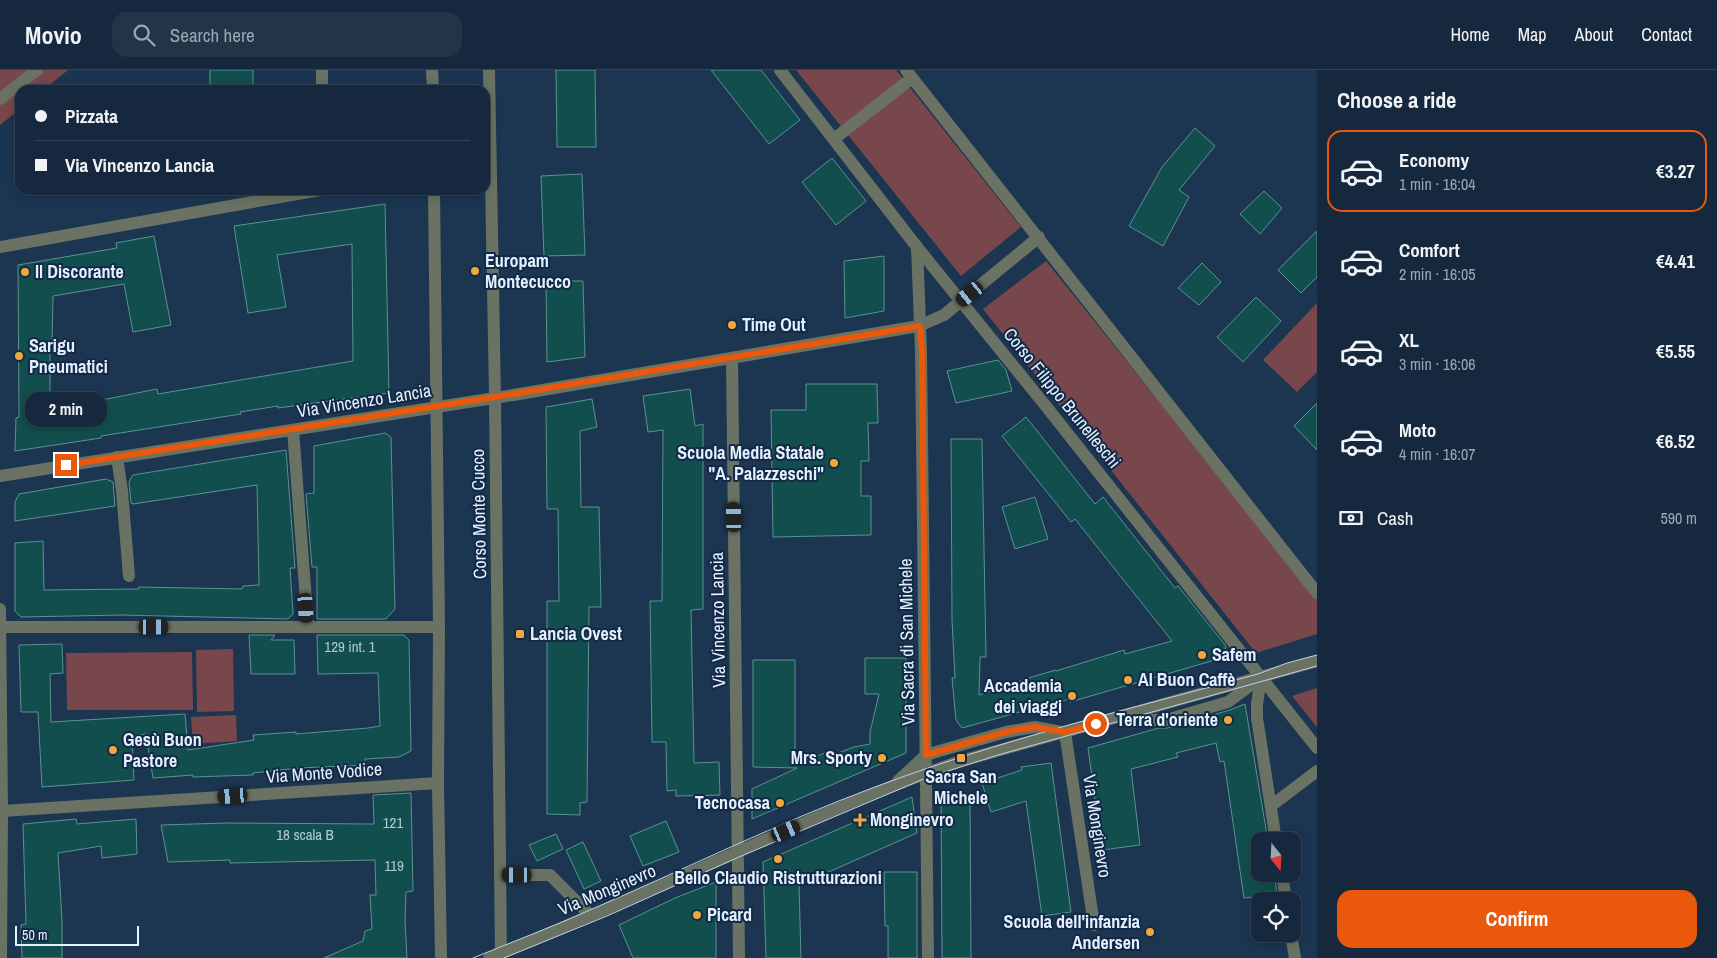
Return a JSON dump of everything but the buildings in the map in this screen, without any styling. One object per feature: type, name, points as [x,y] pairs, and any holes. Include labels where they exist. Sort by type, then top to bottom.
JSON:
[{"type":"street","points":[[18,85],[37,70]]},
{"type":"street","points":[[322,70],[322,85]]},
{"type":"street","points":[[432,70],[433,85]]},
{"type":"street","name":"Corso Monte Cucco","points":[[488,70],[488,85]]},
{"type":"street","name":"Corso Filippo Brunelleschi","points":[[780,70],[917,248],[1045,404],[1317,748]]},
{"type":"street","points":[[834,139],[909,74],[1317,592]]},
{"type":"street","points":[[0,99],[15,87]]},
{"type":"street","name":"Corso Monte Cucco","points":[[490,163],[502,955]]},
{"type":"street","points":[[0,247],[292,195]]},
{"type":"street","points":[[434,195],[441,958]]},
{"type":"street","name":"Via Vincenzo Lancia","points":[[0,476],[437,407],[920,326],[944,315],[1039,237]]},
{"type":"street","name":"Via Sacra di San Michele","points":[[917,248],[922,351],[928,958]]},
{"type":"street","name":"Via Vincenzo Lancia","points":[[732,358],[738,851]]},
{"type":"street","points":[[293,430],[308,627]]},
{"type":"street","points":[[117,457],[122,491],[129,576]]},
{"type":"street","points":[[0,609],[2,958]]},
{"type":"street","points":[[0,627],[439,627]]},
{"type":"street","name":"Via Monginevro","points":[[489,958],[502,955],[738,851],[926,773],[961,761],[1317,661]]},
{"type":"street","points":[[1261,678],[1257,718],[1275,832]]},
{"type":"street","name":"Via Monginevro","points":[[890,787],[926,755],[1006,732],[1035,727],[1065,732]]},
{"type":"street","name":"Via Monginevro","points":[[1065,732],[1094,926]]},
{"type":"street","points":[[1271,806],[1317,771]]},
{"type":"street","name":"Via Monte Vodice","points":[[2,811],[438,783]]},
{"type":"street","points":[[738,851],[739,958]]},
{"type":"street","points":[[501,875],[550,875],[591,916]]},
{"type":"street","points":[[1292,942],[1295,958]]},
{"type":"shaded area","points":[[0,70],[68,70],[49,85],[15,85],[15,113],[0,125]]},
{"type":"shaded area","points":[[796,70],[896,70],[1021,227],[961,276]]},
{"type":"shaded area","points":[[1046,261],[1317,598],[1317,634],[1256,653],[983,309]]},
{"type":"shaded area","points":[[1317,303],[1317,372],[1297,392],[1263,360]]},
{"type":"shaded area","points":[[233,649],[234,711],[197,712],[196,650]]},
{"type":"shaded area","points":[[192,652],[193,710],[67,710],[66,653]]},
{"type":"shaded area","points":[[1317,688],[1317,727],[1292,696]]},
{"type":"shaded area","points":[[236,715],[237,741],[193,744],[191,717]]},
{"type":"tram line","points":[[473,958],[576,916],[803,816],[922,770],[1017,740],[1258,674],[1287,663],[1317,655]]},
{"type":"tram line","points":[[504,958],[607,916],[739,857],[926,778],[998,755],[1317,666]]},
{"type":"place","name":"Europam Montecucco","points":[[475,271]]},
{"type":"place","name":"Il Discorante","points":[[25,272]]},
{"type":"place","name":"Time Out","points":[[732,325]]},
{"type":"place","name":"Sarigu Pneumatici","points":[[19,356]]},
{"type":"place","name":"Scuola Media Statale \"A. Palazzeschi\"","points":[[834,463]]},
{"type":"place","name":"Lancia Ovest","points":[[520,634]]},
{"type":"place","name":"Safem","points":[[1202,655]]},
{"type":"place","name":"Al Buon Caffè","points":[[1128,680]]},
{"type":"place","name":"Accademia dei viaggi","points":[[1072,696]]},
{"type":"place","name":"Terra d'oriente","points":[[1228,720]]},
{"type":"place","name":"Gesù Buon Pastore","points":[[113,750]]},
{"type":"place","name":"Mrs. Sporty","points":[[882,758]]},
{"type":"place","name":"Sacra San Michele","points":[[961,758]]},
{"type":"place","name":"Tecnocasa","points":[[780,803]]},
{"type":"place","name":"Monginevro","points":[[860,820]]},
{"type":"place","name":"Bello Claudio Ristrutturazioni","points":[[778,859]]},
{"type":"place","name":"Picard","points":[[697,915]]},
{"type":"place","name":"Scuola dell'infanzia Andersen","points":[[1150,932]]},
{"type":"route","points":[[66,465],[274,433],[920,326],[922,351],[926,755],[1020,729],[1035,727],[1065,732],[1096,724]]}]
